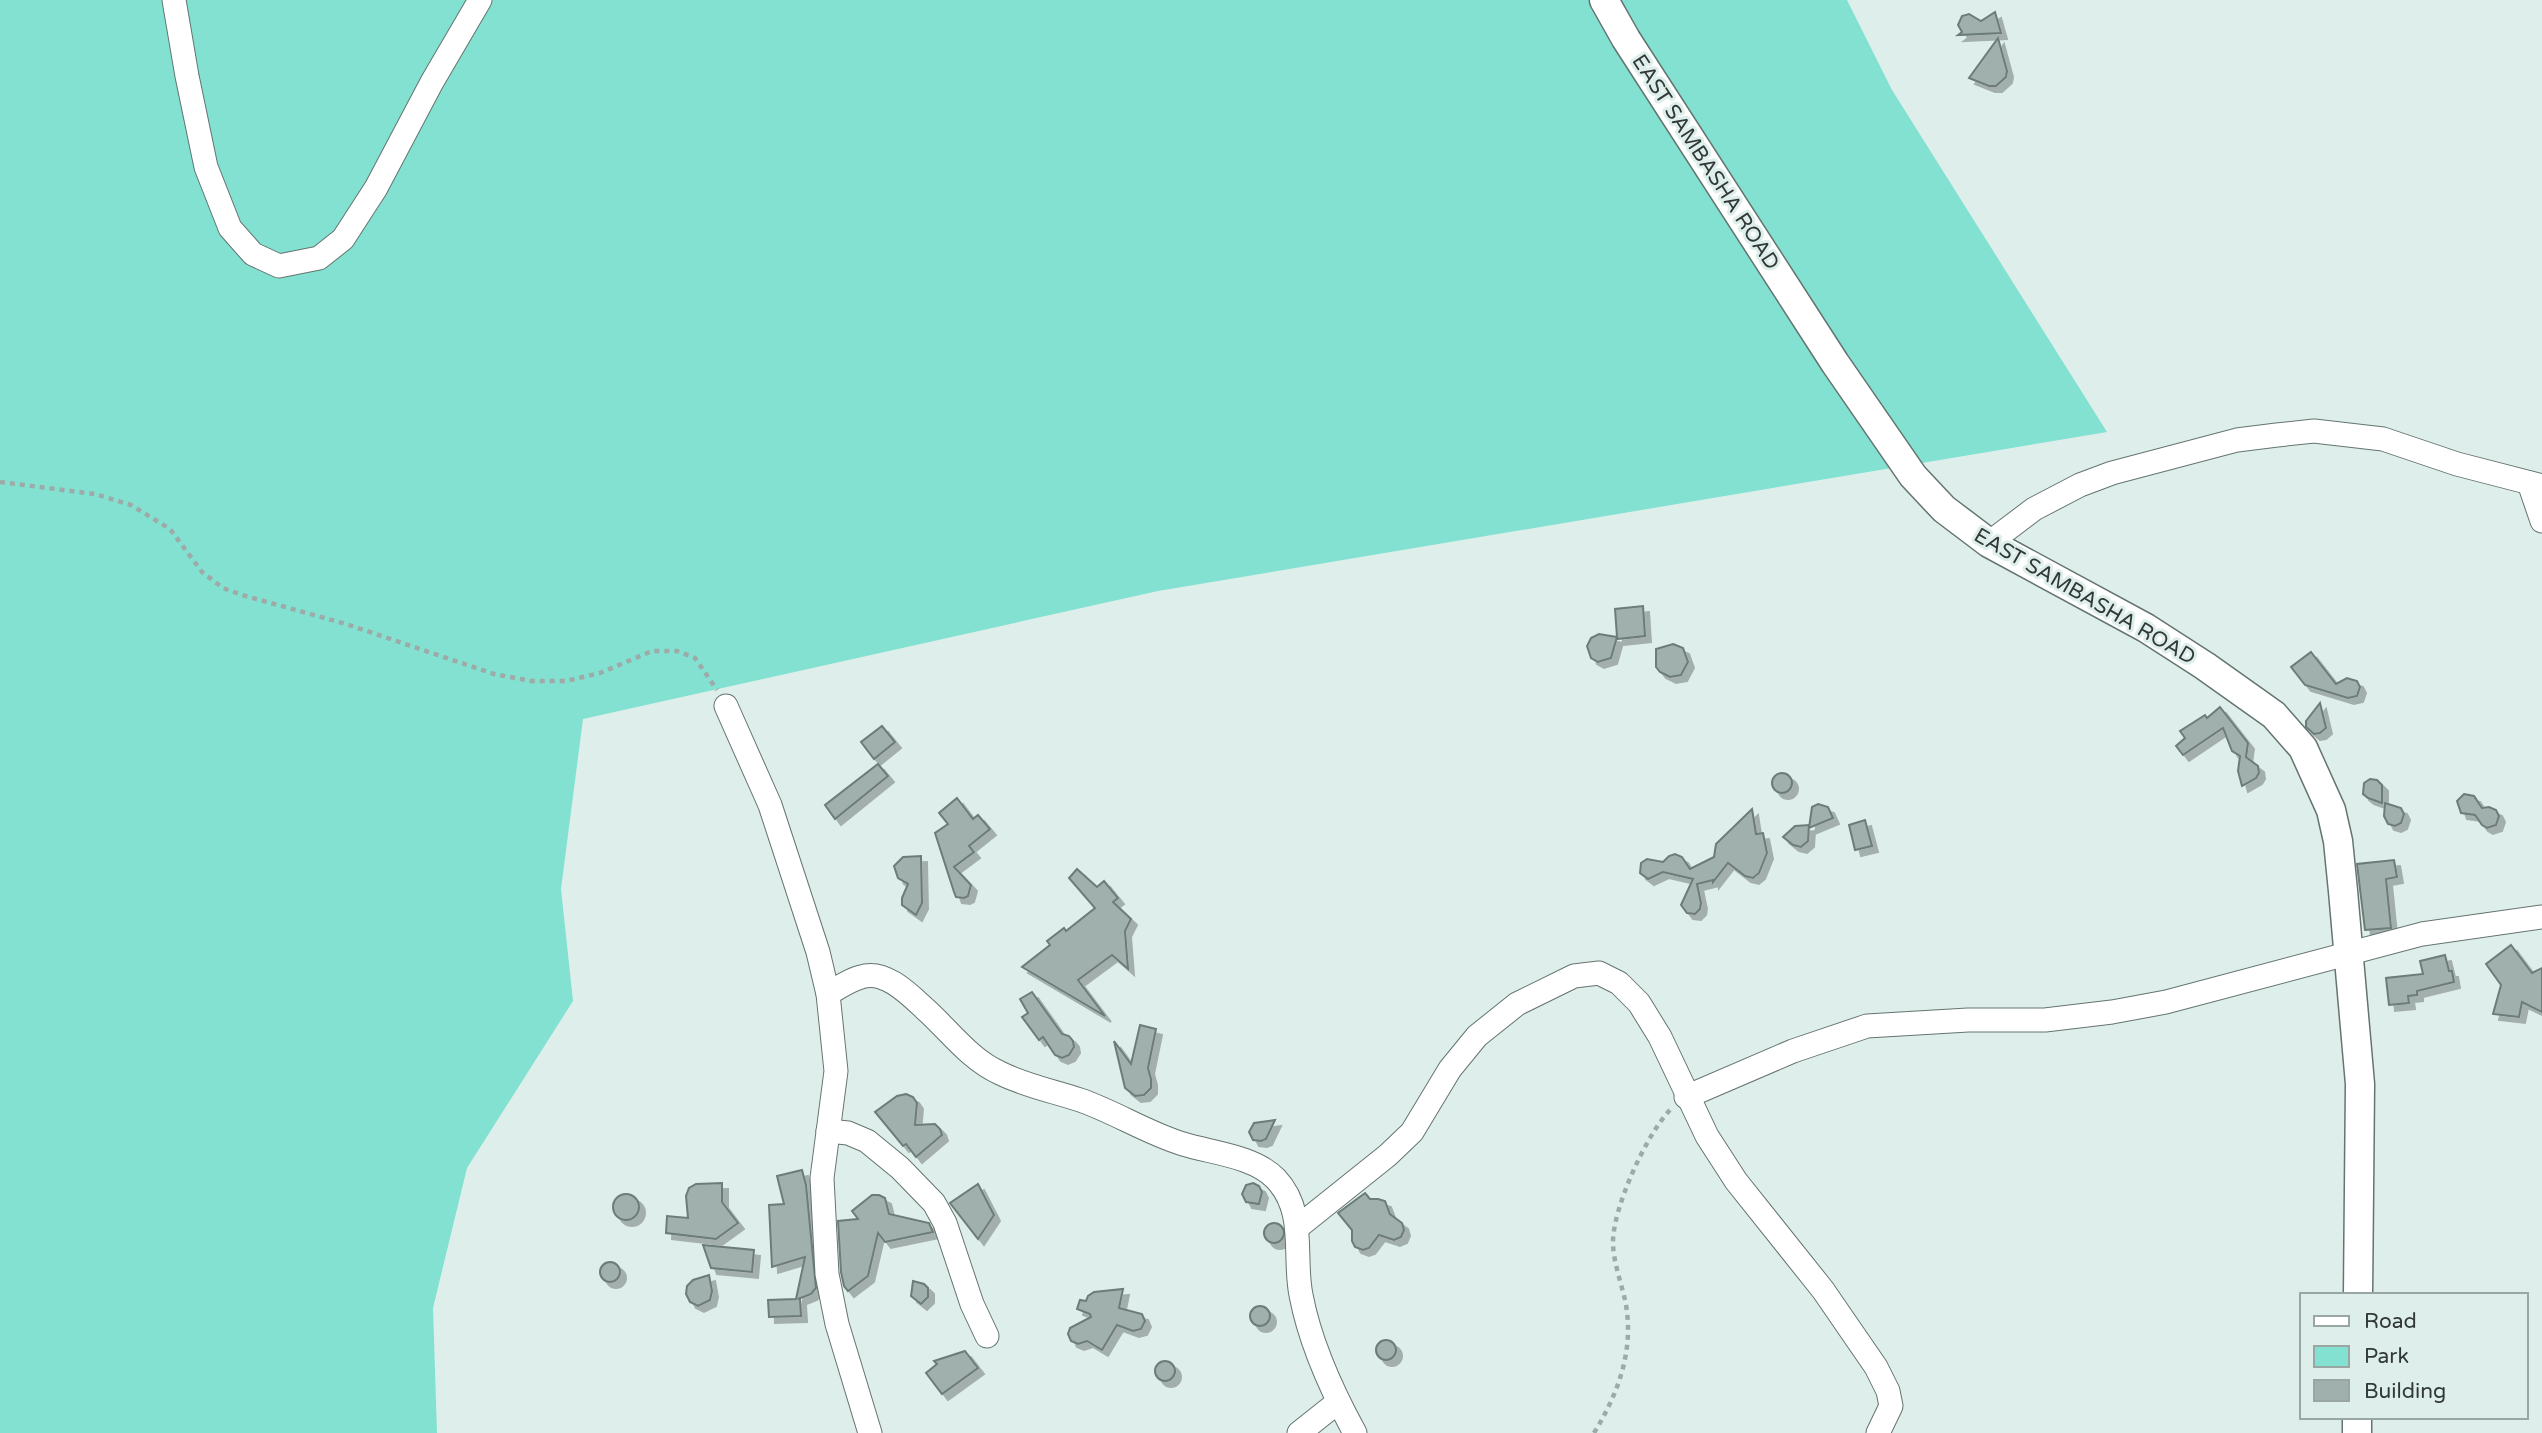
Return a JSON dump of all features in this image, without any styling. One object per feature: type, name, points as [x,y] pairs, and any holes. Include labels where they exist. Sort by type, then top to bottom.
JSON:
[{"type":"street","points":[[174,0],[206,167],[230,228],[253,254],[279,266],[318,258],[343,239],[376,188],[432,82],[480,0]]},
{"type":"street","name":"EAST SAMBASHA ROAD","points":[[1604,0],[1828,352],[1913,476],[1944,509],[1989,543],[2146,628],[2205,666],[2274,715],[2302,748],[2331,810],[2338,841],[2360,1084],[2358,1293]]},
{"type":"street","points":[[1989,543],[2034,509],[2080,485],[2112,473],[2237,440],[2315,431],[2383,439],[2457,464],[2535,485],[2542,521]]},
{"type":"street","points":[[726,706],[771,805],[818,951],[828,994],[836,1071],[822,1178],[827,1274],[837,1324],[870,1433]]},
{"type":"street","points":[[1686,1097],[1793,1051],[1867,1026],[1968,1020],[2045,1020],[2112,1012],[2166,1002],[2422,934],[2542,917]]},
{"type":"street","points":[[1298,1227],[1388,1155],[1412,1132],[1450,1069],[1477,1036],[1517,1004],[1574,976],[1598,973],[1619,983],[1639,1003],[1660,1037],[1686,1097],[1707,1136],[1736,1181],[1823,1290],[1876,1367],[1888,1391],[1891,1406],[1878,1433]]},
{"type":"street","points":[[828,994],[859,977],[874,974],[889,980],[924,1007],[966,1049],[997,1072],[1025,1084],[1082,1100],[1180,1143],[1254,1164],[1275,1178],[1287,1194],[1298,1227],[1297,1261],[1301,1295],[1315,1345],[1338,1402],[1356,1433]]},
{"type":"street","points":[[828,1131],[848,1133],[867,1141],[900,1168],[934,1203],[945,1223],[972,1304],[987,1336]]},
{"type":"street","points":[[1300,1433],[1338,1402]]},
{"type":"path","points":[[0,482],[95,495],[131,505],[170,529],[202,572],[223,588],[346,624],[494,674],[531,681],[566,681],[600,673],[652,651],[677,651],[695,658],[726,706]]},
{"type":"path","points":[[1594,1433],[1613,1400],[1628,1344],[1628,1316],[1613,1249],[1614,1231],[1628,1185],[1651,1133],[1670,1110],[1686,1097]]},
{"type":"green space","points":[[0,0],[1847,0],[1892,90],[2107,432],[1158,591],[583,719],[561,889],[573,1001],[467,1168],[433,1308],[437,1433],[0,1433]]},
{"type":"building","points":[[1995,12],[2001,33],[1958,35],[1962,32],[1958,25],[1962,16],[1969,14],[1981,21]]},
{"type":"building","points":[[1998,38],[2007,71],[2006,77],[1996,86],[1969,78]]},
{"type":"building","points":[[1643,606],[1645,636],[1617,637],[1615,609]]},
{"type":"building","points":[[1599,634],[1617,637],[1611,658],[1598,662],[1591,658],[1587,646],[1591,638]]},
{"type":"building","points":[[1673,644],[1683,648],[1688,662],[1681,675],[1670,677],[1656,667],[1656,649]]},
{"type":"building","points":[[2311,652],[2336,684],[2347,678],[2357,681],[2360,687],[2357,696],[2348,698],[2305,685],[2291,667]]},
{"type":"building","points":[[2320,703],[2326,728],[2314,734],[2306,727],[2306,721]]},
{"type":"building","points":[[2220,707],[2248,743],[2246,757],[2258,766],[2259,773],[2256,778],[2242,786],[2238,771],[2240,756],[2232,751],[2223,728],[2183,755],[2176,746],[2185,738],[2180,731],[2205,715],[2207,718]]},
{"type":"building","points":[[882,726],[895,742],[874,759],[861,742]]},
{"type":"building","points":[[878,764],[888,776],[835,819],[825,805]]},
{"type":"building","points":[[1782,773],[1789,776],[1792,783],[1789,790],[1782,793],[1775,790],[1772,783],[1775,776]]},
{"type":"building","points":[[2370,779],[2377,780],[2382,785],[2382,803],[2363,794],[2364,783]]},
{"type":"building","points":[[2464,794],[2474,796],[2482,808],[2496,810],[2499,816],[2496,825],[2487,828],[2475,815],[2461,813],[2457,801]]},
{"type":"building","points":[[957,798],[973,819],[978,815],[990,829],[969,846],[974,852],[954,867],[971,885],[968,896],[964,898],[956,897],[935,833],[948,824],[939,813]]},
{"type":"building","points":[[2385,803],[2401,808],[2404,814],[2401,823],[2395,826],[2388,824],[2384,816]]},
{"type":"building","points":[[1818,804],[1828,807],[1833,818],[1809,828],[1812,807]]},
{"type":"building","points":[[1752,809],[1756,834],[1763,833],[1767,853],[1759,873],[1753,878],[1745,876],[1728,863],[1713,882],[1697,884],[1701,903],[1695,914],[1687,913],[1681,905],[1693,879],[1663,872],[1648,879],[1640,873],[1641,863],[1647,859],[1663,862],[1675,854],[1682,857],[1690,869],[1714,857],[1716,844]]},
{"type":"building","points":[[1865,820],[1872,846],[1855,850],[1849,825]]},
{"type":"building","points":[[1809,825],[1808,841],[1801,847],[1793,845],[1783,837],[1795,826]]},
{"type":"building","points":[[921,856],[922,903],[916,915],[902,905],[908,884],[898,878],[894,866],[903,857]]},
{"type":"building","points":[[2394,860],[2397,877],[2386,879],[2391,928],[2365,930],[2357,864]]},
{"type":"building","points":[[1077,869],[1097,887],[1104,881],[1118,898],[1113,902],[1131,919],[1125,931],[1128,969],[1112,955],[1078,980],[1105,1016],[1022,967],[1050,945],[1047,941],[1064,928],[1066,931],[1095,908],[1069,878]]},
{"type":"building","points":[[2511,945],[2532,973],[2542,968],[2542,1012],[2522,1002],[2519,1017],[2493,1014],[2501,985],[2486,964]]},
{"type":"building","points":[[2445,955],[2454,982],[2417,991],[2417,995],[2408,996],[2409,1003],[2389,1005],[2386,978],[2423,974],[2420,961]]},
{"type":"building","points":[[1032,992],[1062,1034],[1073,1041],[1074,1047],[1069,1055],[1062,1058],[1055,1055],[1043,1037],[1039,1040],[1022,1017],[1028,1013],[1020,999]]},
{"type":"building","points":[[1140,1025],[1156,1029],[1148,1068],[1151,1088],[1144,1095],[1135,1096],[1125,1088],[1114,1041],[1131,1064]]},
{"type":"building","points":[[906,1094],[913,1097],[917,1103],[915,1125],[935,1124],[942,1135],[916,1157],[906,1144],[903,1146],[875,1112],[897,1096]]},
{"type":"building","points":[[1275,1120],[1266,1139],[1253,1140],[1249,1132],[1254,1123]]},
{"type":"building","points":[[802,1170],[806,1185],[816,1288],[811,1294],[798,1299],[801,1316],[769,1317],[768,1300],[796,1299],[805,1257],[772,1267],[769,1205],[784,1204],[777,1176]]},
{"type":"building","points":[[722,1183],[722,1202],[738,1223],[716,1239],[666,1233],[667,1216],[688,1218],[686,1196],[689,1188],[696,1184]]},
{"type":"building","points":[[1253,1183],[1259,1186],[1262,1192],[1259,1204],[1246,1202],[1242,1194],[1246,1185]]},
{"type":"building","points":[[978,1184],[994,1215],[978,1239],[950,1203]]},
{"type":"building","points":[[1365,1193],[1370,1199],[1385,1201],[1390,1214],[1402,1223],[1404,1230],[1401,1237],[1394,1240],[1379,1235],[1369,1248],[1363,1250],[1355,1247],[1352,1230],[1338,1213]]},
{"type":"building","points":[[626,1194],[635,1198],[639,1207],[635,1216],[626,1220],[617,1216],[613,1207],[617,1198]]},
{"type":"building","points":[[872,1195],[885,1198],[889,1214],[929,1223],[933,1232],[885,1242],[878,1233],[868,1276],[848,1291],[841,1272],[838,1221],[858,1219],[852,1211]]},
{"type":"building","points":[[1274,1223],[1281,1226],[1284,1233],[1281,1240],[1274,1243],[1267,1240],[1264,1233],[1267,1226]]},
{"type":"building","points":[[703,1245],[754,1250],[752,1272],[711,1268]]},
{"type":"building","points":[[610,1262],[617,1265],[620,1272],[617,1279],[610,1282],[603,1279],[600,1272],[603,1265]]},
{"type":"building","points":[[709,1275],[712,1291],[710,1300],[698,1306],[690,1302],[686,1294],[687,1286],[693,1280]]},
{"type":"building","points":[[913,1281],[928,1288],[928,1297],[921,1304],[911,1296]]},
{"type":"building","points":[[1123,1289],[1119,1308],[1142,1314],[1145,1321],[1141,1329],[1133,1331],[1117,1325],[1102,1350],[1087,1341],[1078,1344],[1071,1341],[1068,1334],[1070,1328],[1091,1317],[1090,1314],[1077,1309],[1080,1300],[1086,1301],[1094,1292]]},
{"type":"building","points":[[1260,1306],[1267,1309],[1270,1316],[1267,1323],[1260,1326],[1253,1323],[1250,1316],[1253,1309]]},
{"type":"building","points":[[1386,1340],[1393,1343],[1396,1350],[1393,1357],[1386,1360],[1379,1357],[1376,1350],[1379,1343]]},
{"type":"building","points":[[965,1351],[978,1368],[942,1394],[926,1373],[937,1364],[934,1361]]},
{"type":"building","points":[[1165,1361],[1172,1364],[1175,1371],[1172,1378],[1165,1381],[1158,1378],[1155,1371],[1158,1364]]}]
